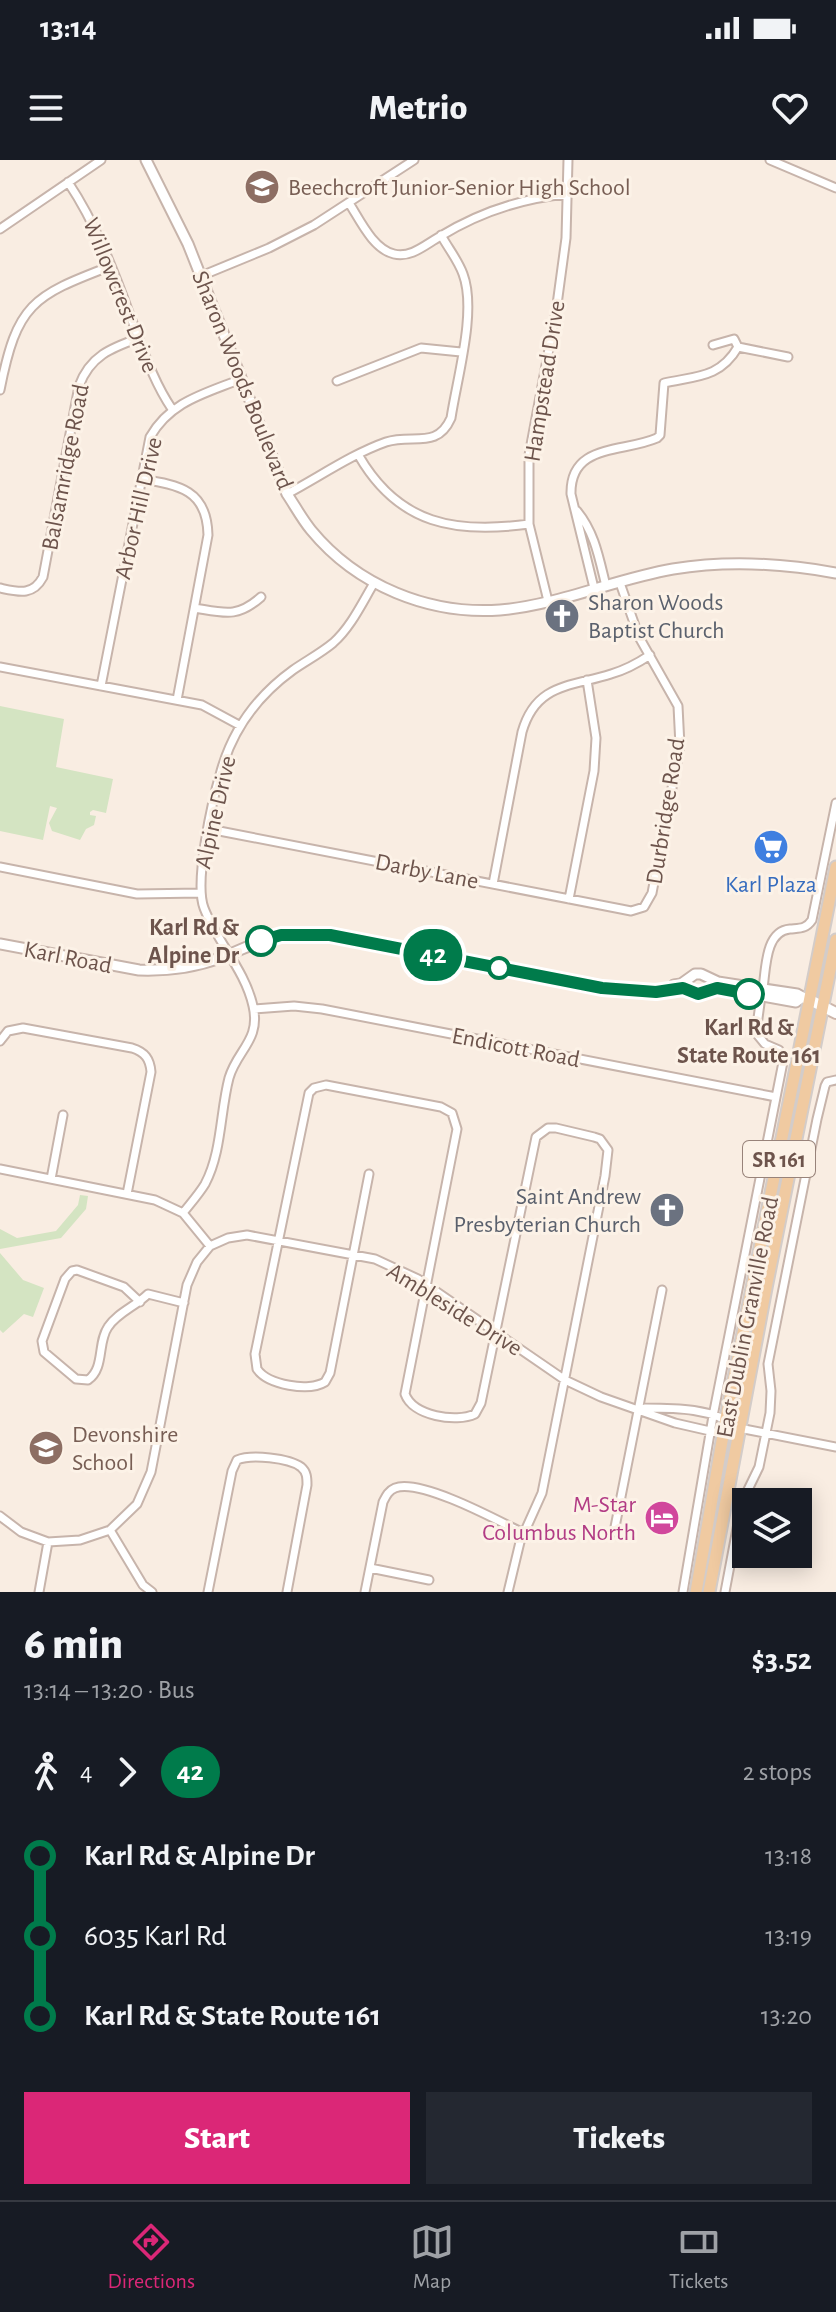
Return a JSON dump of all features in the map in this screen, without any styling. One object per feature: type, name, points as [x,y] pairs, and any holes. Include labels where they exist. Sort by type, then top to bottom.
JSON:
[{"type":"main road","name":"East Dublin Granville Road","points":[[696,1592],[805,999],[836,867]]},
{"type":"main road","name":"East Dublin Granville Road","points":[[709,1592],[836,940]]},
{"type":"main road","points":[[805,999],[823,1004],[836,1013]]},
{"type":"main road","points":[[823,1004],[836,1003]]},
{"type":"street","points":[[0,229],[101,160]]},
{"type":"street","name":"Sharon Woods Boulevard","points":[[146,160],[188,244],[287,494],[312,531],[354,570],[374,583],[419,602],[461,610],[502,610],[671,570],[745,562],[788,564],[836,573]]},
{"type":"street","points":[[201,276],[269,248],[349,203],[414,160]]},
{"type":"street","name":"Hampstead Drive","points":[[548,601],[529,524],[529,455],[556,312],[566,238],[568,160]]},
{"type":"street","points":[[770,160],[836,188]]},
{"type":"street","name":"Willowcrest Drive","points":[[68,182],[87,211],[161,392],[172,409]]},
{"type":"street","points":[[349,203],[376,243],[396,255],[418,250],[477,216],[542,196],[568,194]]},
{"type":"street","points":[[287,494],[389,441],[431,438],[446,428],[451,418],[468,315],[468,293],[463,274],[441,235]]},
{"type":"street","points":[[0,390],[10,343],[28,311],[52,290],[111,266]]},
{"type":"street","name":"Balsamridge Road","points":[[0,588],[30,592],[39,586],[84,373],[101,354],[139,338]]},
{"type":"street","points":[[713,345],[734,339],[738,347]]},
{"type":"street","points":[[738,347],[788,357]]},
{"type":"street","points":[[594,588],[571,494],[571,481],[576,468],[601,452],[653,440],[660,435],[664,383],[710,374],[730,361],[738,347]]},
{"type":"street","points":[[337,381],[421,348],[461,352]]},
{"type":"street","name":"Arbor Hill Drive","points":[[101,686],[150,437],[172,409],[241,379]]},
{"type":"street","points":[[359,456],[382,487],[418,514],[443,524],[473,529],[529,524]]},
{"type":"street","points":[[141,479],[181,487],[200,502],[206,515],[208,535],[177,700]]},
{"type":"street","points":[[576,510],[588,523],[593,535],[606,586]]},
{"type":"street","name":"Alpine Drive","points":[[254,1009],[248,988],[205,909],[200,893],[221,771],[239,725],[264,695],[334,642],[374,583]]},
{"type":"street","name":"Durbridge Road","points":[[620,583],[639,637],[678,706],[680,746],[652,893],[644,907]]},
{"type":"street","points":[[195,608],[235,613],[247,609],[261,597]]},
{"type":"street","points":[[493,884],[525,721],[537,701],[568,684],[612,674],[650,655]]},
{"type":"street","points":[[0,667],[177,700],[217,711],[239,725]]},
{"type":"street","points":[[569,899],[594,771],[596,738],[587,680]]},
{"type":"street","name":"East Dublin Granville Road","points":[[683,1592],[710,1431],[783,1057],[779,1050],[765,1044],[756,1033],[762,992],[773,938],[782,931],[804,928],[812,920],[836,803]]},
{"type":"street","name":"Darby Lane","points":[[209,829],[631,911],[644,907]]},
{"type":"street","points":[[0,867],[137,894],[200,893]]},
{"type":"street","name":"Karl Road","points":[[0,944],[139,970],[184,969],[281,935],[330,935],[602,988],[652,990],[690,984]]},
{"type":"street","points":[[762,992],[717,988],[698,994],[690,984],[698,974],[718,982],[762,992],[796,1002],[805,999]]},
{"type":"street","points":[[706,977],[709,983],[707,989]]},
{"type":"street","name":"Endicott Road","points":[[254,1009],[294,1006],[322,1009],[776,1097]]},
{"type":"street","points":[[183,1213],[204,1186],[212,1168],[230,1076],[251,1041],[254,1009]]},
{"type":"street","points":[[0,1041],[8,1031],[23,1028],[132,1048],[146,1056],[151,1063],[151,1072],[127,1194]]},
{"type":"street","name":"East Dublin Granville Road","points":[[725,1592],[742,1502],[759,1467],[771,1402],[770,1356],[814,1133],[824,1089],[827,1082],[836,1080]]},
{"type":"street","points":[[369,1174],[330,1373],[325,1382],[309,1387],[267,1379],[257,1369],[255,1354],[306,1099],[314,1088],[326,1085],[441,1107],[452,1113],[457,1129],[406,1387],[408,1402],[419,1410],[459,1419],[475,1414],[481,1403],[536,1137],[548,1128],[594,1137],[605,1144],[609,1157],[539,1504],[523,1533],[508,1592]]},
{"type":"street","points":[[51,1179],[63,1115]]},
{"type":"street","points":[[0,1169],[155,1200],[183,1213],[210,1246],[190,1275],[151,1472],[137,1504],[110,1530],[80,1540],[48,1542],[21,1532],[0,1516]]},
{"type":"street","name":"Ambleside Drive","points":[[210,1246],[228,1238],[247,1235],[354,1255],[392,1266],[565,1380],[601,1397],[675,1423],[710,1431],[724,1433],[739,1428]]},
{"type":"street","points":[[140,1302],[124,1287],[77,1270],[69,1273],[42,1341],[44,1352],[76,1379],[84,1381],[94,1375],[108,1327],[140,1302],[148,1294],[184,1303]]},
{"type":"street","points":[[614,1532],[662,1290]]},
{"type":"street","name":"Ambleside Drive","points":[[639,1409],[678,1408],[726,1418],[739,1428]]},
{"type":"street","points":[[739,1428],[836,1447]]},
{"type":"street","points":[[208,1592],[232,1471],[237,1460],[256,1456],[292,1463],[301,1467],[307,1476],[287,1592]]},
{"type":"street","points":[[365,1592],[383,1502],[390,1491],[408,1487],[440,1495],[523,1533]]},
{"type":"street","points":[[110,1530],[143,1585],[152,1592]]},
{"type":"street","points":[[39,1592],[48,1542]]},
{"type":"street","points":[[370,1568],[429,1580]]},
{"type":"street","points":[[685,1577],[698,1578]]},
{"type":"street","points":[[135,1592],[143,1585]]},
{"type":"green space","points":[[0,706],[64,719],[56,767],[113,779],[106,813],[90,812],[90,815],[96,816],[94,825],[86,829],[80,840],[52,831],[49,823],[57,808],[50,806],[43,840],[0,831]]},
{"type":"green space","points":[[80,1195],[88,1196],[86,1209],[61,1238],[0,1249],[0,1229],[17,1238],[56,1231],[78,1205]]},
{"type":"green space","points":[[0,1253],[23,1280],[44,1288],[33,1317],[24,1314],[3,1333],[0,1330]]},
{"type":"bus line","name":"42","points":[[261,941],[281,935],[330,935],[602,988],[656,992],[683,988],[698,994],[717,988],[749,994]]},
{"type":"place","name":"Beechcroft Junior-Senior High School","points":[[262,187]]},
{"type":"place","name":"Sharon Woods Baptist Church","points":[[562,616]]},
{"type":"place","name":"Karl Plaza","points":[[771,847]]},
{"type":"place","name":"Karl Rd & Alpine Dr","points":[[261,941]]},
{"type":"place","name":"Karl Rd & State Route 161","points":[[749,994]]},
{"type":"place","name":"Saint Andrew Presbyterian Church","points":[[667,1210]]},
{"type":"place","name":"Devonshire School","points":[[46,1448]]},
{"type":"place","name":"M-Star Columbus North","points":[[662,1518]]}]
